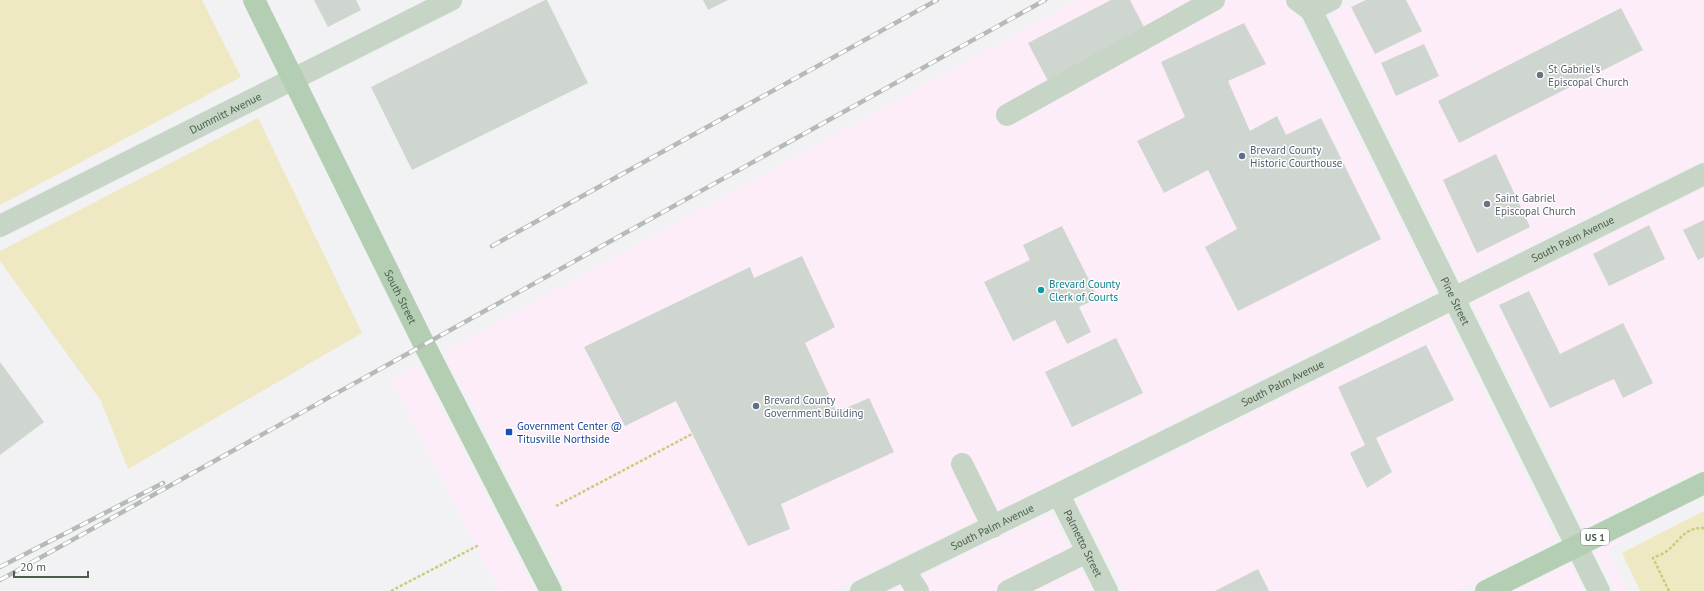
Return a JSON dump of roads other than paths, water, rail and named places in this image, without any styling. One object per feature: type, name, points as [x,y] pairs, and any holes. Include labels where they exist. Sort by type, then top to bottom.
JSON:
[{"type":"main road","name":"South Street","points":[[254,0],[428,350],[552,591]]},
{"type":"main road","name":"US 1","points":[[1486,591],[1704,483]]},
{"type":"street","name":"Dummitt Avenue","points":[[0,226],[451,0]]},
{"type":"street","points":[[1007,115],[1214,0]]},
{"type":"street","points":[[1304,5],[1331,0]]},
{"type":"street","name":"Pine Street","points":[[1304,5],[1453,297],[1599,591]]},
{"type":"street","name":"South Palm Avenue","points":[[861,591],[1058,495],[1453,297],[1704,174]]},
{"type":"street","points":[[962,464],[993,527]]},
{"type":"street","name":"Palmetto Street","points":[[1058,495],[1107,591]]},
{"type":"street","points":[[1008,591],[1087,552]]},
{"type":"street","points":[[904,570],[918,591]]},
{"type":"railway","points":[[492,246],[937,0]]},
{"type":"railway","points":[[0,580],[1045,0]]},
{"type":"railway","points":[[0,567],[163,483]]},
{"type":"place","name":"St Gabriel's Episcopal Church","points":[[1540,75]]},
{"type":"place","name":"Brevard County Historic Courthouse","points":[[1242,156]]},
{"type":"place","name":"Saint Gabriel Episcopal Church","points":[[1487,204]]},
{"type":"place","name":"Brevard County Clerk of Courts","points":[[1041,290]]},
{"type":"place","name":"Brevard County Government Building","points":[[756,406]]},
{"type":"place","name":"Government Center @ Titusville Northside","points":[[509,432]]}]
